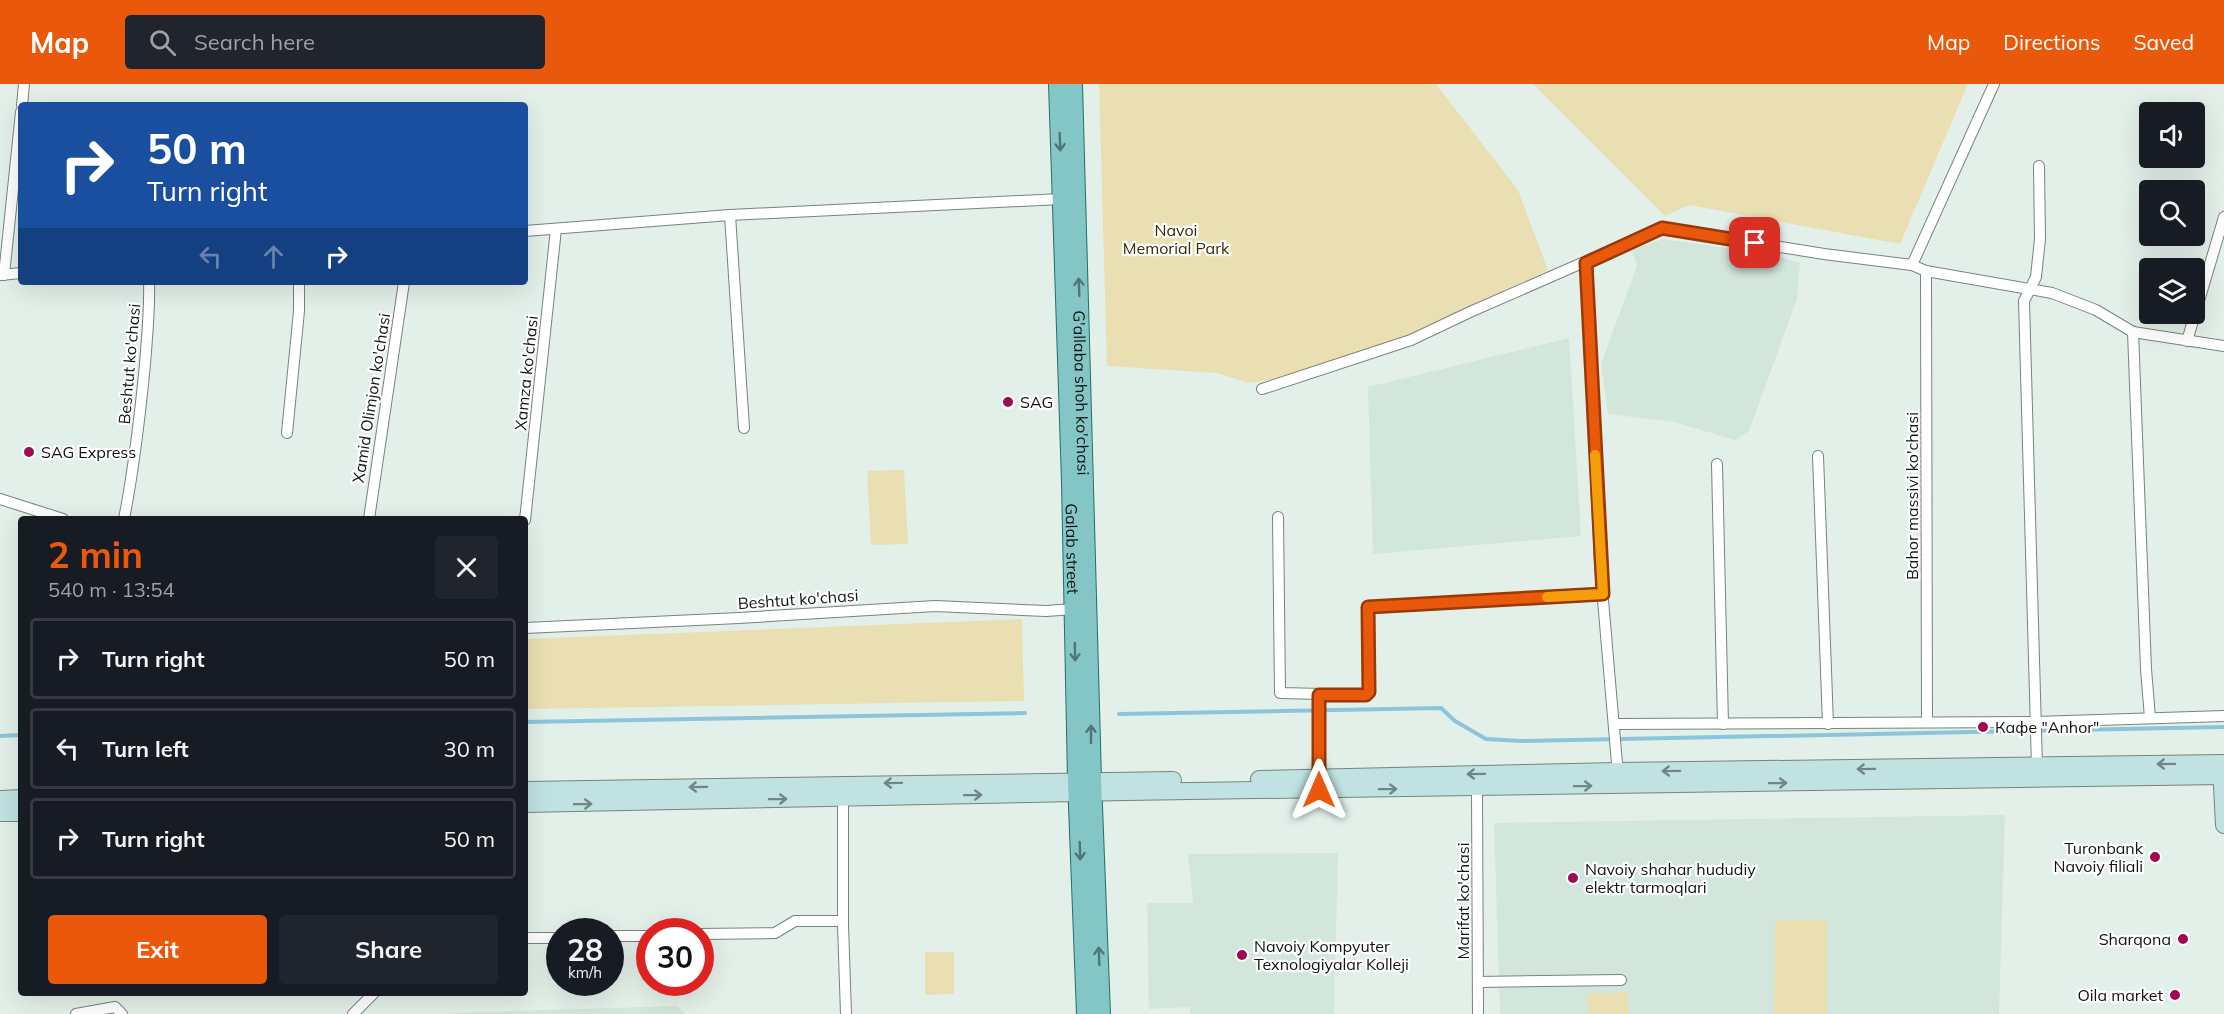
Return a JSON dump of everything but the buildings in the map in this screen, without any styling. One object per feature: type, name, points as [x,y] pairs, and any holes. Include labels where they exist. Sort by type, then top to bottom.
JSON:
[{"type":"main road","name":"Galab street","points":[[1058,84],[1074,609],[1085,786],[1086,1014]]},
{"type":"main road","name":"G'allaba shoh ko'chasi","points":[[1073,84],[1085,786],[1096,845],[1101,1014]]},
{"type":"main road","points":[[528,804],[843,791],[1085,786],[1319,784],[2037,767],[2223,770]]},
{"type":"main road","points":[[1319,784],[1477,788],[1618,778],[2223,770]]},
{"type":"main road","points":[[2223,770],[2224,825]]},
{"type":"main road","points":[[528,790],[843,791]]},
{"type":"main road","points":[[0,799],[18,798]]},
{"type":"main road","points":[[0,813],[18,813]]},
{"type":"street","points":[[22,102],[24,84]]},
{"type":"street","points":[[1912,265],[1994,84]]},
{"type":"street","points":[[18,138],[2,275],[18,273]]},
{"type":"street","points":[[2037,767],[2024,301],[2036,277],[2040,239],[2038,166]]},
{"type":"street","points":[[528,231],[730,215],[1062,199]]},
{"type":"street","points":[[730,215],[744,428]]},
{"type":"street","points":[[2187,341],[2224,217]]},
{"type":"street","points":[[1262,389],[1412,340],[1470,312],[1662,228],[1824,254],[1912,265],[1926,271],[2029,288],[2052,293],[2096,310],[2133,332],[2224,346]]},
{"type":"street","name":"Xamza ko'chasi","points":[[525,516],[556,229]]},
{"type":"street","points":[[1586,263],[1603,594],[1618,778]]},
{"type":"street","name":"Bahor massivi ko'chasi","points":[[1926,271],[1927,722]]},
{"type":"street","name":"Beshtut ko'chasi","points":[[125,516],[135,464],[150,306],[149,285]]},
{"type":"street","points":[[287,433],[299,311],[299,285]]},
{"type":"street","name":"Xamid Olimjon ko'chasi","points":[[369,516],[404,285]]},
{"type":"street","points":[[2133,332],[2146,669],[2150,718]]},
{"type":"street","points":[[1818,456],[1828,724]]},
{"type":"street","points":[[1717,464],[1723,724]]},
{"type":"street","points":[[0,499],[54,516]]},
{"type":"street","points":[[1278,517],[1280,693],[1366,695],[1369,692],[1368,607],[1603,594]]},
{"type":"street","name":"Beshtut ko'chasi","points":[[528,628],[935,606],[1074,609]]},
{"type":"street","points":[[1319,695],[1319,784]]},
{"type":"street","points":[[1614,724],[2035,722],[2224,716]]},
{"type":"street","name":"Marifat ko'chasi","points":[[1477,788],[1478,1014]]},
{"type":"street","points":[[843,791],[846,1014]]},
{"type":"street","points":[[714,934],[775,933],[795,921],[843,921]]},
{"type":"street","points":[[528,938],[546,938]]},
{"type":"street","points":[[1478,982],[1621,980]]},
{"type":"street","points":[[353,1014],[371,996]]},
{"type":"street","points":[[76,1014],[115,1007],[122,1014]]},
{"type":"shaded area","points":[[1663,239],[1774,255],[1800,263],[1797,299],[1749,431],[1735,440],[1674,422],[1608,414],[1601,364],[1637,266],[1632,250]]},
{"type":"shaded area","points":[[1569,338],[1581,536],[1373,554],[1368,387]]},
{"type":"shaded area","points":[[2005,815],[1999,1014],[1500,1014],[1494,823]]},
{"type":"shaded area","name":"Navoiy Kompyuter Texnologiyalar Kolleji","points":[[1338,853],[1334,1014],[1190,1014],[1190,1007],[1149,1009],[1147,903],[1193,903],[1188,854]]},
{"type":"shaded area","points":[[677,1006],[686,1014],[451,1014],[452,1013]]},
{"type":"green space","name":"Navoi Memorial Park","points":[[1099,84],[1436,84],[1518,190],[1548,270],[1400,341],[1270,380],[1249,383],[1217,373],[1107,366]]},
{"type":"green space","points":[[1533,84],[1968,84],[1900,244],[1689,205],[1665,216]]},
{"type":"green space","points":[[904,470],[908,544],[871,545],[867,471]]},
{"type":"green space","points":[[1022,619],[1024,701],[528,709],[528,639]]},
{"type":"green space","points":[[1775,920],[1827,920],[1827,1014],[1774,1014]]},
{"type":"green space","points":[[925,952],[954,952],[954,994],[925,995]]},
{"type":"green space","points":[[1628,992],[1629,1014],[1588,1014],[1587,994]]},
{"type":"waterway","points":[[1119,714],[1441,708],[1455,721],[1486,739],[1521,741],[2224,727]]},
{"type":"waterway","points":[[528,722],[1025,713]]},
{"type":"waterway","points":[[0,736],[18,735]]},
{"type":"slow traffic","points":[[1547,597],[1603,594],[1595,455]]},
{"type":"place","name":"SAG","points":[[1008,402]]},
{"type":"place","name":"SAG Express","points":[[29,452]]},
{"type":"place","name":"Кафе \"Anhor\"","points":[[1983,727]]},
{"type":"place","name":"Turonbank Navoiy filiali","points":[[2155,857]]},
{"type":"place","name":"Navoiy shahar hududiy elektr tarmoqlari","points":[[1573,878]]},
{"type":"place","name":"Sharqona","points":[[2183,939]]},
{"type":"place","name":"Navoiy Kompyuter Texnologiyalar Kolleji","points":[[1242,955]]},
{"type":"place","name":"Oila market","points":[[2175,995]]},
{"type":"route","points":[[1319,790],[1319,695],[1366,695],[1369,692],[1368,607],[1603,594],[1586,263],[1662,228],[1755,243]]}]
